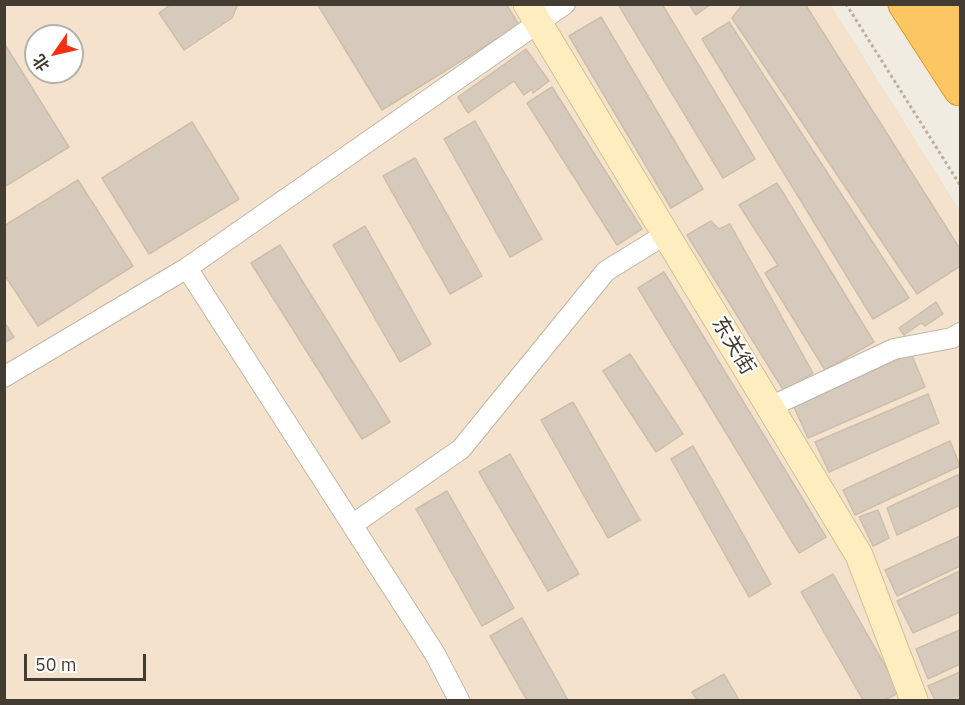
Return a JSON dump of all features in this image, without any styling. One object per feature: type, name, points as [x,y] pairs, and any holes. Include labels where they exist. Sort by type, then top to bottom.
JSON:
[{"type":"highway","points":[[905,4],[960,89]]},
{"type":"highway","points":[[938,4],[960,40]]},
{"type":"street","points":[[4,377],[187,268],[533,14],[565,4]]},
{"type":"street","name":"东关街","points":[[533,14],[859,555],[914,700]]},
{"type":"street","points":[[352,525],[461,448],[606,271],[666,234]]},
{"type":"street","points":[[187,268],[435,654],[459,700]]},
{"type":"street","points":[[770,407],[894,349],[952,338],[960,333]]},
{"type":"path","points":[[846,4],[960,185]]},
{"type":"shaded area","points":[[4,5],[831,5],[960,211],[960,700],[5,700]]},
{"type":"building","points":[[171,4],[238,4],[232,18],[184,50],[159,13]]},
{"type":"building","points":[[506,4],[519,25],[382,110],[318,5]]},
{"type":"building","points":[[618,4],[662,4],[755,159],[723,178]]},
{"type":"building","points":[[689,4],[711,4],[696,15]]},
{"type":"building","points":[[743,4],[805,4],[960,249],[960,266],[917,294],[732,18]]},
{"type":"building","points":[[601,17],[703,189],[671,208],[569,36]]},
{"type":"building","points":[[729,22],[909,298],[873,319],[702,39]]},
{"type":"building","points":[[4,43],[24,75],[24,84],[30,84],[69,147],[4,187]]},
{"type":"building","points":[[526,49],[549,81],[533,93],[532,89],[524,95],[514,81],[468,113],[458,97]]},
{"type":"building","points":[[552,87],[642,229],[617,245],[527,103]]},
{"type":"building","points":[[475,121],[542,239],[510,257],[444,139]]},
{"type":"building","points":[[192,122],[239,199],[149,254],[102,178]]},
{"type":"building","points":[[415,158],[482,276],[450,294],[383,176]]},
{"type":"building","points":[[78,180],[133,266],[38,326],[4,274],[4,226]]},
{"type":"building","points":[[777,183],[874,342],[825,370],[765,273],[778,265],[739,205]]},
{"type":"building","points":[[711,221],[719,229],[730,224],[813,373],[784,391],[687,235]]},
{"type":"building","points":[[365,226],[431,344],[400,362],[333,245]]},
{"type":"building","points":[[280,245],[390,422],[362,439],[251,263]]},
{"type":"building","points":[[664,272],[826,537],[799,553],[638,288]]},
{"type":"building","points":[[936,302],[943,314],[925,326],[921,323],[904,335],[899,328]]},
{"type":"building","points":[[4,322],[14,337],[4,343]]},
{"type":"building","points":[[911,353],[925,387],[808,438],[794,407]]},
{"type":"building","points":[[630,354],[683,434],[656,452],[603,371]]},
{"type":"building","points":[[928,394],[939,423],[829,472],[815,442]]},
{"type":"building","points":[[573,402],[640,520],[608,538],[541,420]]},
{"type":"building","points":[[950,441],[960,466],[855,515],[843,490]]},
{"type":"building","points":[[693,446],[771,584],[749,597],[671,459]]},
{"type":"building","points":[[510,454],[579,574],[548,591],[479,472]]},
{"type":"building","points":[[960,474],[960,505],[897,535],[887,508]]},
{"type":"building","points":[[447,491],[514,608],[482,626],[416,509]]},
{"type":"building","points":[[878,510],[889,538],[873,546],[859,517]]},
{"type":"building","points":[[960,536],[960,566],[897,596],[885,570]]},
{"type":"building","points":[[960,571],[960,612],[913,633],[897,601]]},
{"type":"building","points":[[833,574],[900,692],[885,700],[863,700],[801,592]]},
{"type":"building","points":[[522,618],[568,700],[527,700],[490,636]]},
{"type":"building","points":[[960,630],[960,664],[928,679],[916,649]]},
{"type":"building","points":[[960,672],[960,700],[935,700],[928,686]]},
{"type":"building","points":[[724,674],[739,700],[697,700],[692,692]]}]
